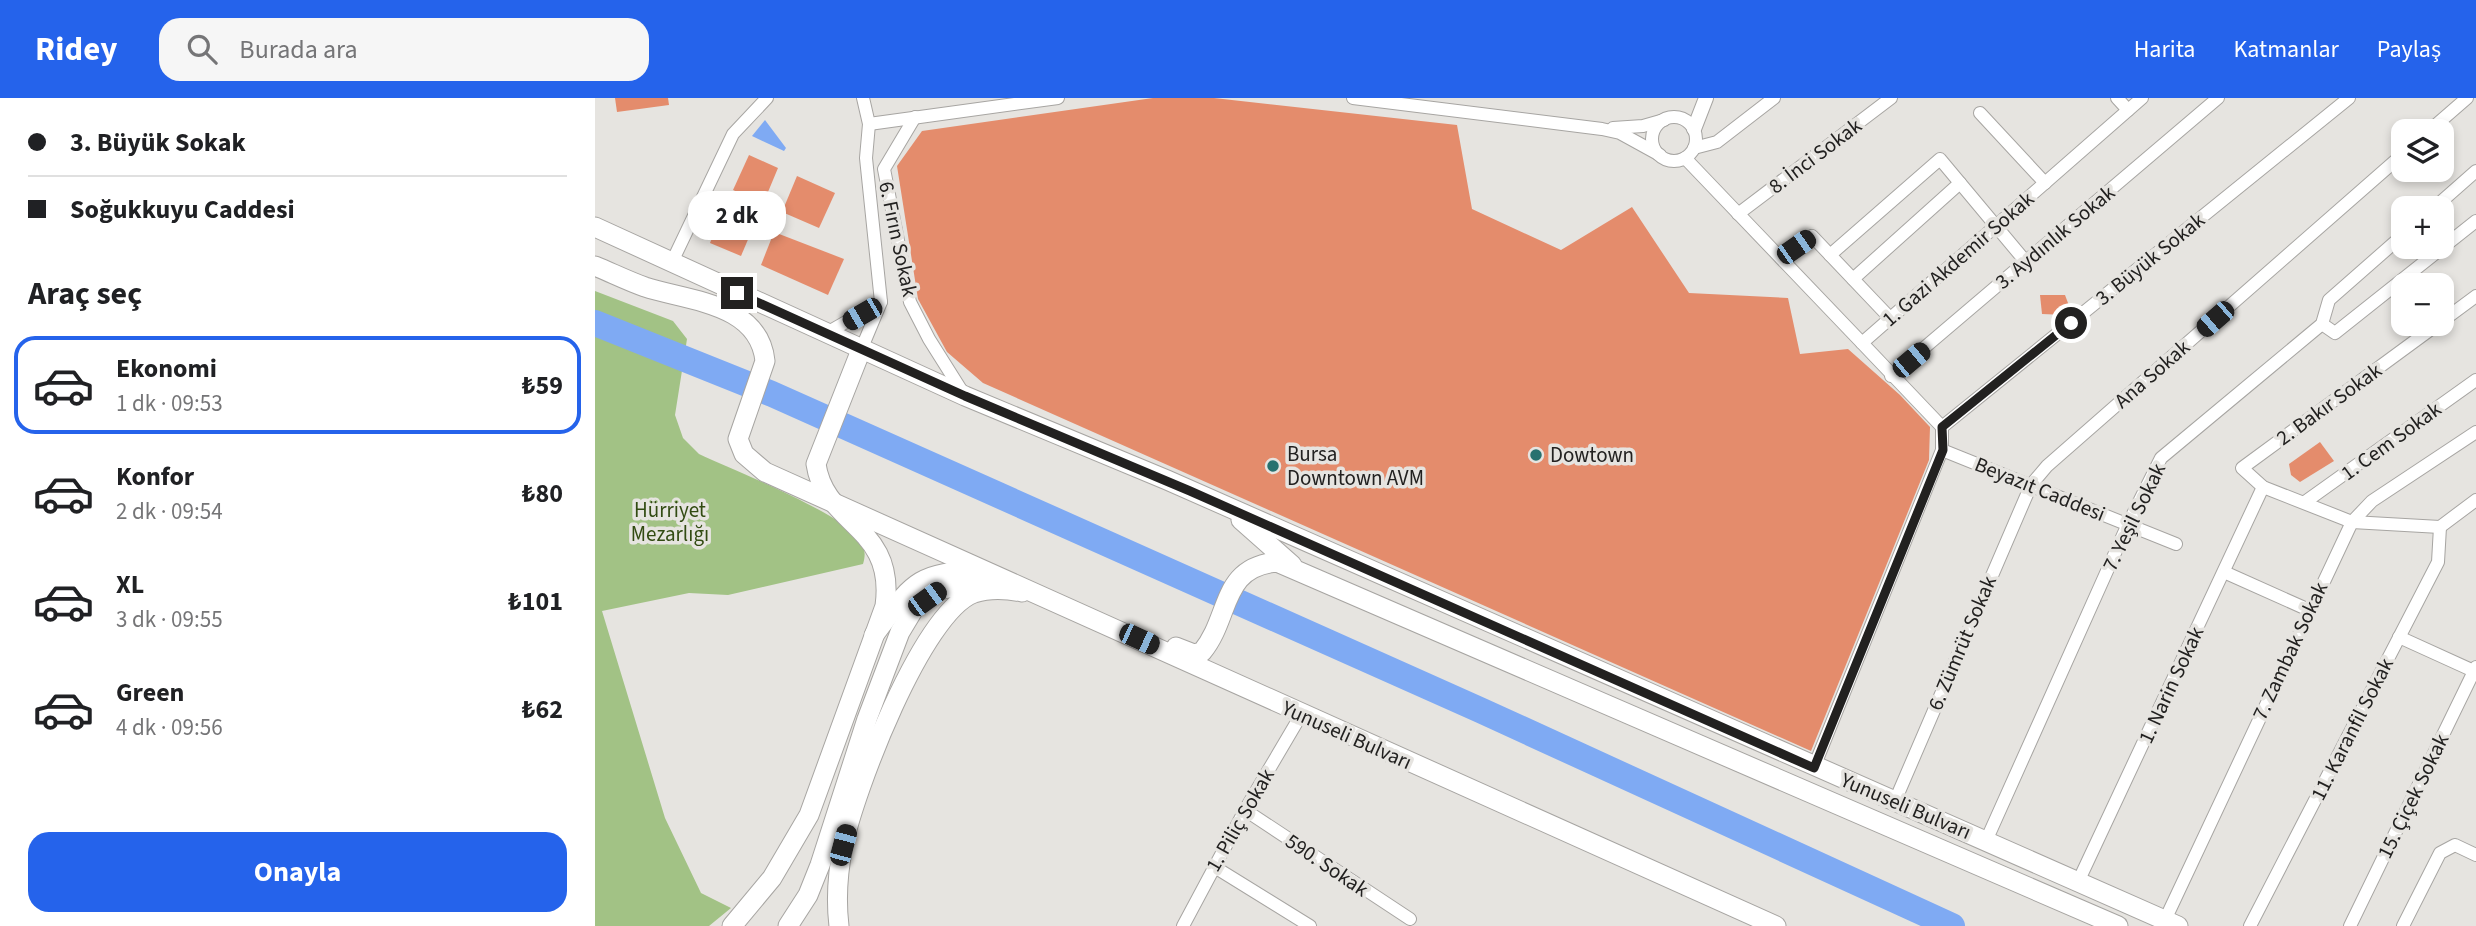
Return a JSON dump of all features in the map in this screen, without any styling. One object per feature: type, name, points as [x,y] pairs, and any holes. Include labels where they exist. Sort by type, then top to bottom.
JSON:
[{"type":"main road","name":"Yunuseli Bulvarı","points":[[595,227],[965,396],[1214,501],[1814,768],[2171,923]]},
{"type":"main road","points":[[595,266],[645,287],[701,301],[742,319],[764,348],[763,372],[738,439],[744,454],[752,462],[768,473],[1047,596]]},
{"type":"main road","points":[[732,926],[772,878],[809,815],[886,595],[888,583],[883,566],[867,535],[832,502],[818,478],[816,464],[861,350]]},
{"type":"main road","points":[[1214,501],[1249,527],[1295,568]]},
{"type":"main road","points":[[874,635],[905,595],[919,582],[944,571],[989,571],[1028,577],[1050,585],[1194,654],[1202,652],[1238,576],[1261,563],[1277,562],[1295,568]]},
{"type":"main road","name":"Yunuseli Bulvarı","points":[[1295,568],[2118,926]]},
{"type":"main road","points":[[788,926],[808,895],[887,664],[915,607],[939,590],[963,583],[987,580],[1018,584]]},
{"type":"main road","points":[[839,926],[839,874],[851,817],[898,698],[935,627],[973,593],[1003,589],[1047,596]]},
{"type":"main road","name":"Yunuseli Bulvarı","points":[[1047,596],[1301,715],[1776,926]]},
{"type":"street","points":[[672,262],[733,134],[767,98]]},
{"type":"street","name":"6. Fırın Sokak","points":[[861,350],[881,302],[866,158],[869,124],[863,98]]},
{"type":"street","points":[[869,124],[1058,98]]},
{"type":"street","points":[[1353,98],[1602,129],[1620,133],[1671,160],[1717,142],[1774,98]]},
{"type":"street","points":[[1706,98],[1693,129],[1689,153],[1738,214],[1861,343]]},
{"type":"street","name":"8. İnci Sokak","points":[[1738,214],[1891,98]]},
{"type":"street","points":[[2117,98],[2128,110]]},
{"type":"street","name":"1. Gazi Akdemir Sokak","points":[[1942,427],[1861,343],[2142,98]]},
{"type":"street","name":"3. Aydınlık Sokak","points":[[1891,376],[2218,98]]},
{"type":"street","name":"3. Büyük Sokak","points":[[1942,427],[2349,98]]},
{"type":"street","points":[[2443,119],[2467,98]]},
{"type":"street","points":[[1980,113],[2045,183]]},
{"type":"street","name":"6. Fırın Sokak","points":[[915,117],[884,169],[910,302],[929,339],[965,396]]},
{"type":"street","points":[[1602,129],[1684,119],[1693,129]]},
{"type":"street","points":[[1660,155],[1653,136],[1664,120]]},
{"type":"street","points":[[1830,255],[1940,159],[2026,262]]},
{"type":"street","name":"Ana Sokak","points":[[2031,485],[2047,466],[2391,165]]},
{"type":"street","points":[[2448,196],[2476,172]]},
{"type":"street","points":[[1853,279],[1960,183]]},
{"type":"street","points":[[2322,324],[2335,333],[2476,221]]},
{"type":"street","points":[[1781,258],[1812,236],[1890,318]]},
{"type":"street","name":"7. Yeşil Sokak","points":[[1986,841],[2128,524],[2161,458],[2322,324],[2329,300],[2391,246]]},
{"type":"street","name":"2. Bakır Sokak","points":[[2454,312],[2476,296]]},
{"type":"street","points":[[825,334],[881,302]]},
{"type":"street","name":"2. Bakır Sokak","points":[[2263,487],[2242,468],[2422,336]]},
{"type":"street","name":"1. Cem Sokak","points":[[2305,502],[2476,380]]},
{"type":"street","points":[[1814,768],[1943,450],[1942,427]]},
{"type":"street","name":"7. Zambak Sokak","points":[[2171,923],[2309,610],[2352,522],[2372,501],[2476,432]]},
{"type":"street","name":"Beyazıt Caddesi","points":[[1943,450],[2176,544]]},
{"type":"street","name":"6. Zümrüt Sokak","points":[[1895,801],[2031,485]]},
{"type":"street","points":[[2263,487],[2352,522],[2440,527],[2476,500]]},
{"type":"street","name":"1. Narin Sokak","points":[[2078,882],[2263,487]]},
{"type":"street","name":"11. Karanfil Sokak","points":[[2250,926],[2438,562],[2440,527]]},
{"type":"street","points":[[2224,572],[2309,610]]},
{"type":"street","points":[[2399,637],[2475,670]]},
{"type":"street","name":"15. Çiçek Sokak","points":[[2350,926],[2475,670]]},
{"type":"street","name":"1. Piliç Sokak","points":[[1187,924],[1213,866],[1301,715]]},
{"type":"street","name":"590. Sokak","points":[[1245,810],[1410,919]]},
{"type":"street","points":[[2403,926],[2440,853],[2455,845],[2475,851]]},
{"type":"street","points":[[1213,866],[1310,926]]},
{"type":"green space","name":"Hürriyet Mezarlığı","points":[[595,291],[673,321],[687,339],[675,415],[683,438],[699,454],[809,504],[848,528],[863,545],[863,564],[728,595],[689,593],[602,611],[665,818],[701,893],[731,908],[709,926],[595,926]]},
{"type":"water","points":[[765,120],[786,148],[784,151],[752,136]]},
{"type":"building","points":[[615,98],[668,98],[669,105],[617,112]]},
{"type":"building","name":"Dowtown","points":[[1153,98],[1214,98],[1457,125],[1472,209],[1561,250],[1632,207],[1689,293],[1788,298],[1800,354],[1848,349],[1900,395],[1930,427],[1929,460],[1811,751],[983,383],[947,352],[918,299],[897,166],[922,131]]},
{"type":"building","points":[[749,155],[778,168],[763,204],[733,190]]},
{"type":"building","points":[[797,176],[835,193],[819,228],[782,212]]},
{"type":"building","points":[[723,210],[755,223],[741,256],[710,243]]},
{"type":"building","points":[[774,232],[844,259],[828,295],[761,265]]},
{"type":"building","points":[[2040,295],[2065,295],[2071,311],[2066,315],[2042,314]]},
{"type":"building","points":[[2320,442],[2334,461],[2300,482],[2291,475],[2289,464]]},
{"type":"waterway","points":[[595,323],[772,394],[1480,710],[1952,926]]},
{"type":"place","name":"Dowtown","points":[[1536,455]]},
{"type":"place","name":"Bursa Downtown AVM","points":[[1273,466]]},
{"type":"route","points":[[737,293],[965,396],[1190,491],[1814,768],[1943,450],[1942,427],[2071,323]]}]
